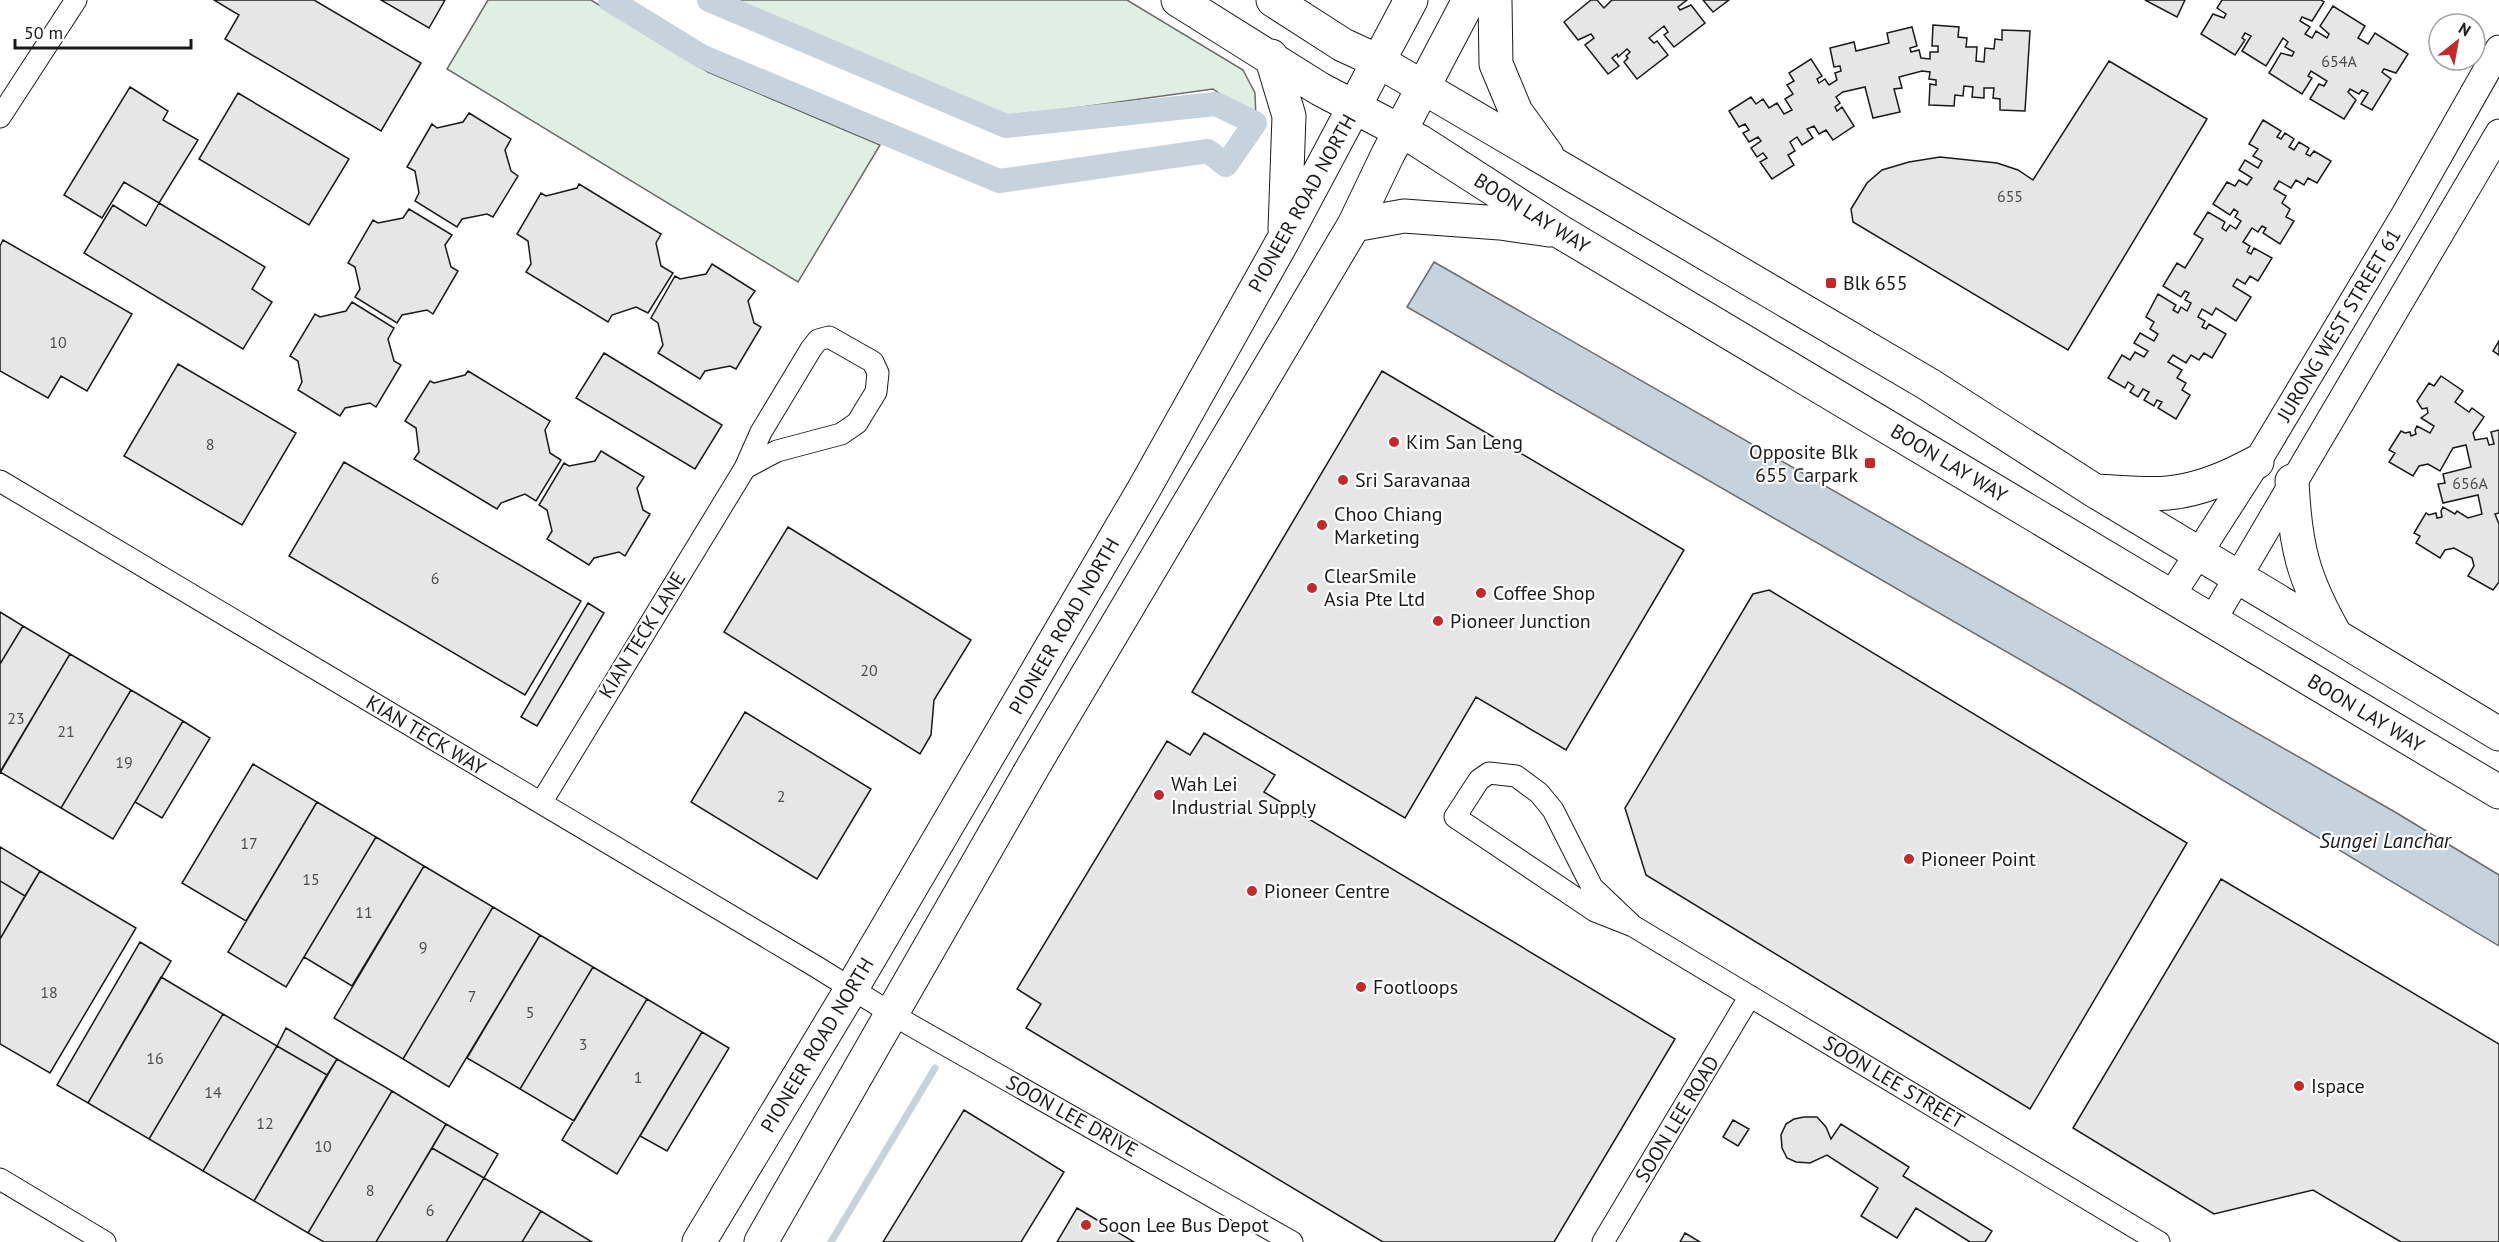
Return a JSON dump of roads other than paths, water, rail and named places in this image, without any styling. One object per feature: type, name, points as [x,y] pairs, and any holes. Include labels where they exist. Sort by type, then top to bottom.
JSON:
[{"type":"main road","name":"BOON LAY WAY","points":[[1178,0],[1271,56],[1320,89],[1419,141],[1559,231],[2499,792]]},
{"type":"main road","points":[[1273,0],[1343,45],[1380,62],[1928,384],[2095,491],[2499,735]]},
{"type":"main road","name":"PIONEER ROAD NORTH","points":[[699,1242],[852,988],[1138,498],[1285,237],[1411,0]]},
{"type":"main road","points":[[761,1242],[1034,765],[1354,225],[1400,131],[1470,0]]},
{"type":"main road","points":[[1495,0],[1496,64],[1516,112],[1554,164]]},
{"type":"main road","points":[[1271,56],[1289,116],[1285,237]]},
{"type":"main road","points":[[1354,225],[1404,216],[1500,223],[1559,231]]},
{"type":"main road","points":[[2095,491],[2168,493],[2194,488],[2227,477],[2257,462]]},
{"type":"main road","points":[[2292,481],[2294,524],[2300,558],[2316,600],[2336,637]]},
{"type":"street","points":[[0,117],[76,0]]},
{"type":"street","name":"JURONG WEST STREET 61","points":[[2171,596],[2257,462],[2406,213],[2499,49]]},
{"type":"street","name":"JURONG WEST STREET 61","points":[[2212,621],[2292,481],[2499,133]]},
{"type":"street","name":"KIAN TECK LANE","points":[[541,803],[745,468],[762,429],[818,340],[829,337],[873,362],[878,373],[876,392],[857,423],[841,434],[777,451],[745,468]]},
{"type":"street","name":"KIAN TECK WAY","points":[[0,481],[852,988]]},
{"type":"street","name":"SOON LEE STREET","points":[[1633,926],[1592,887],[1553,810],[1539,793],[1516,776],[1498,772],[1489,773],[1479,780],[1455,817],[1595,911],[1633,926],[2159,1241]]},
{"type":"street","name":"SOON LEE DRIVE","points":[[852,988],[892,1014],[1292,1242]]},
{"type":"street","name":"SOON LEE ROAD","points":[[1603,1242],[1750,996]]},
{"type":"street","points":[[0,1179],[105,1242]]},
{"type":"water","name":"Sungei Lanchar","points":[[1434,262],[2395,812],[2499,875],[2499,946],[2071,689],[1407,307]]},
{"type":"waterway","points":[[610,0],[701,56],[999,181],[1208,151],[1226,165],[1255,123],[1216,104],[1006,126],[709,0]]},
{"type":"waterway","points":[[831,1242],[935,1068]]},
{"type":"place","name":"Blk 655","points":[[1831,283]]},
{"type":"place","name":"Kim San Leng","points":[[1394,442]]},
{"type":"place","name":"Opposite Blk 655 Carpark","points":[[1870,463]]},
{"type":"place","name":"Sri Saravanaa","points":[[1343,480]]},
{"type":"place","name":"Choo Chiang Marketing","points":[[1322,525]]},
{"type":"place","name":"ClearSmile Asia Pte Ltd","points":[[1312,588]]},
{"type":"place","name":"Coffee Shop","points":[[1481,593]]},
{"type":"place","name":"Pioneer Junction","points":[[1438,621]]},
{"type":"place","name":"Wah Lei Industrial Supply","points":[[1159,795]]},
{"type":"place","name":"Pioneer Point","points":[[1909,859]]},
{"type":"place","name":"Pioneer Centre","points":[[1252,891]]},
{"type":"place","name":"Footloops","points":[[1361,987]]},
{"type":"place","name":"Ispace","points":[[2299,1086]]},
{"type":"place","name":"Soon Lee Bus Depot","points":[[1086,1225]]}]
